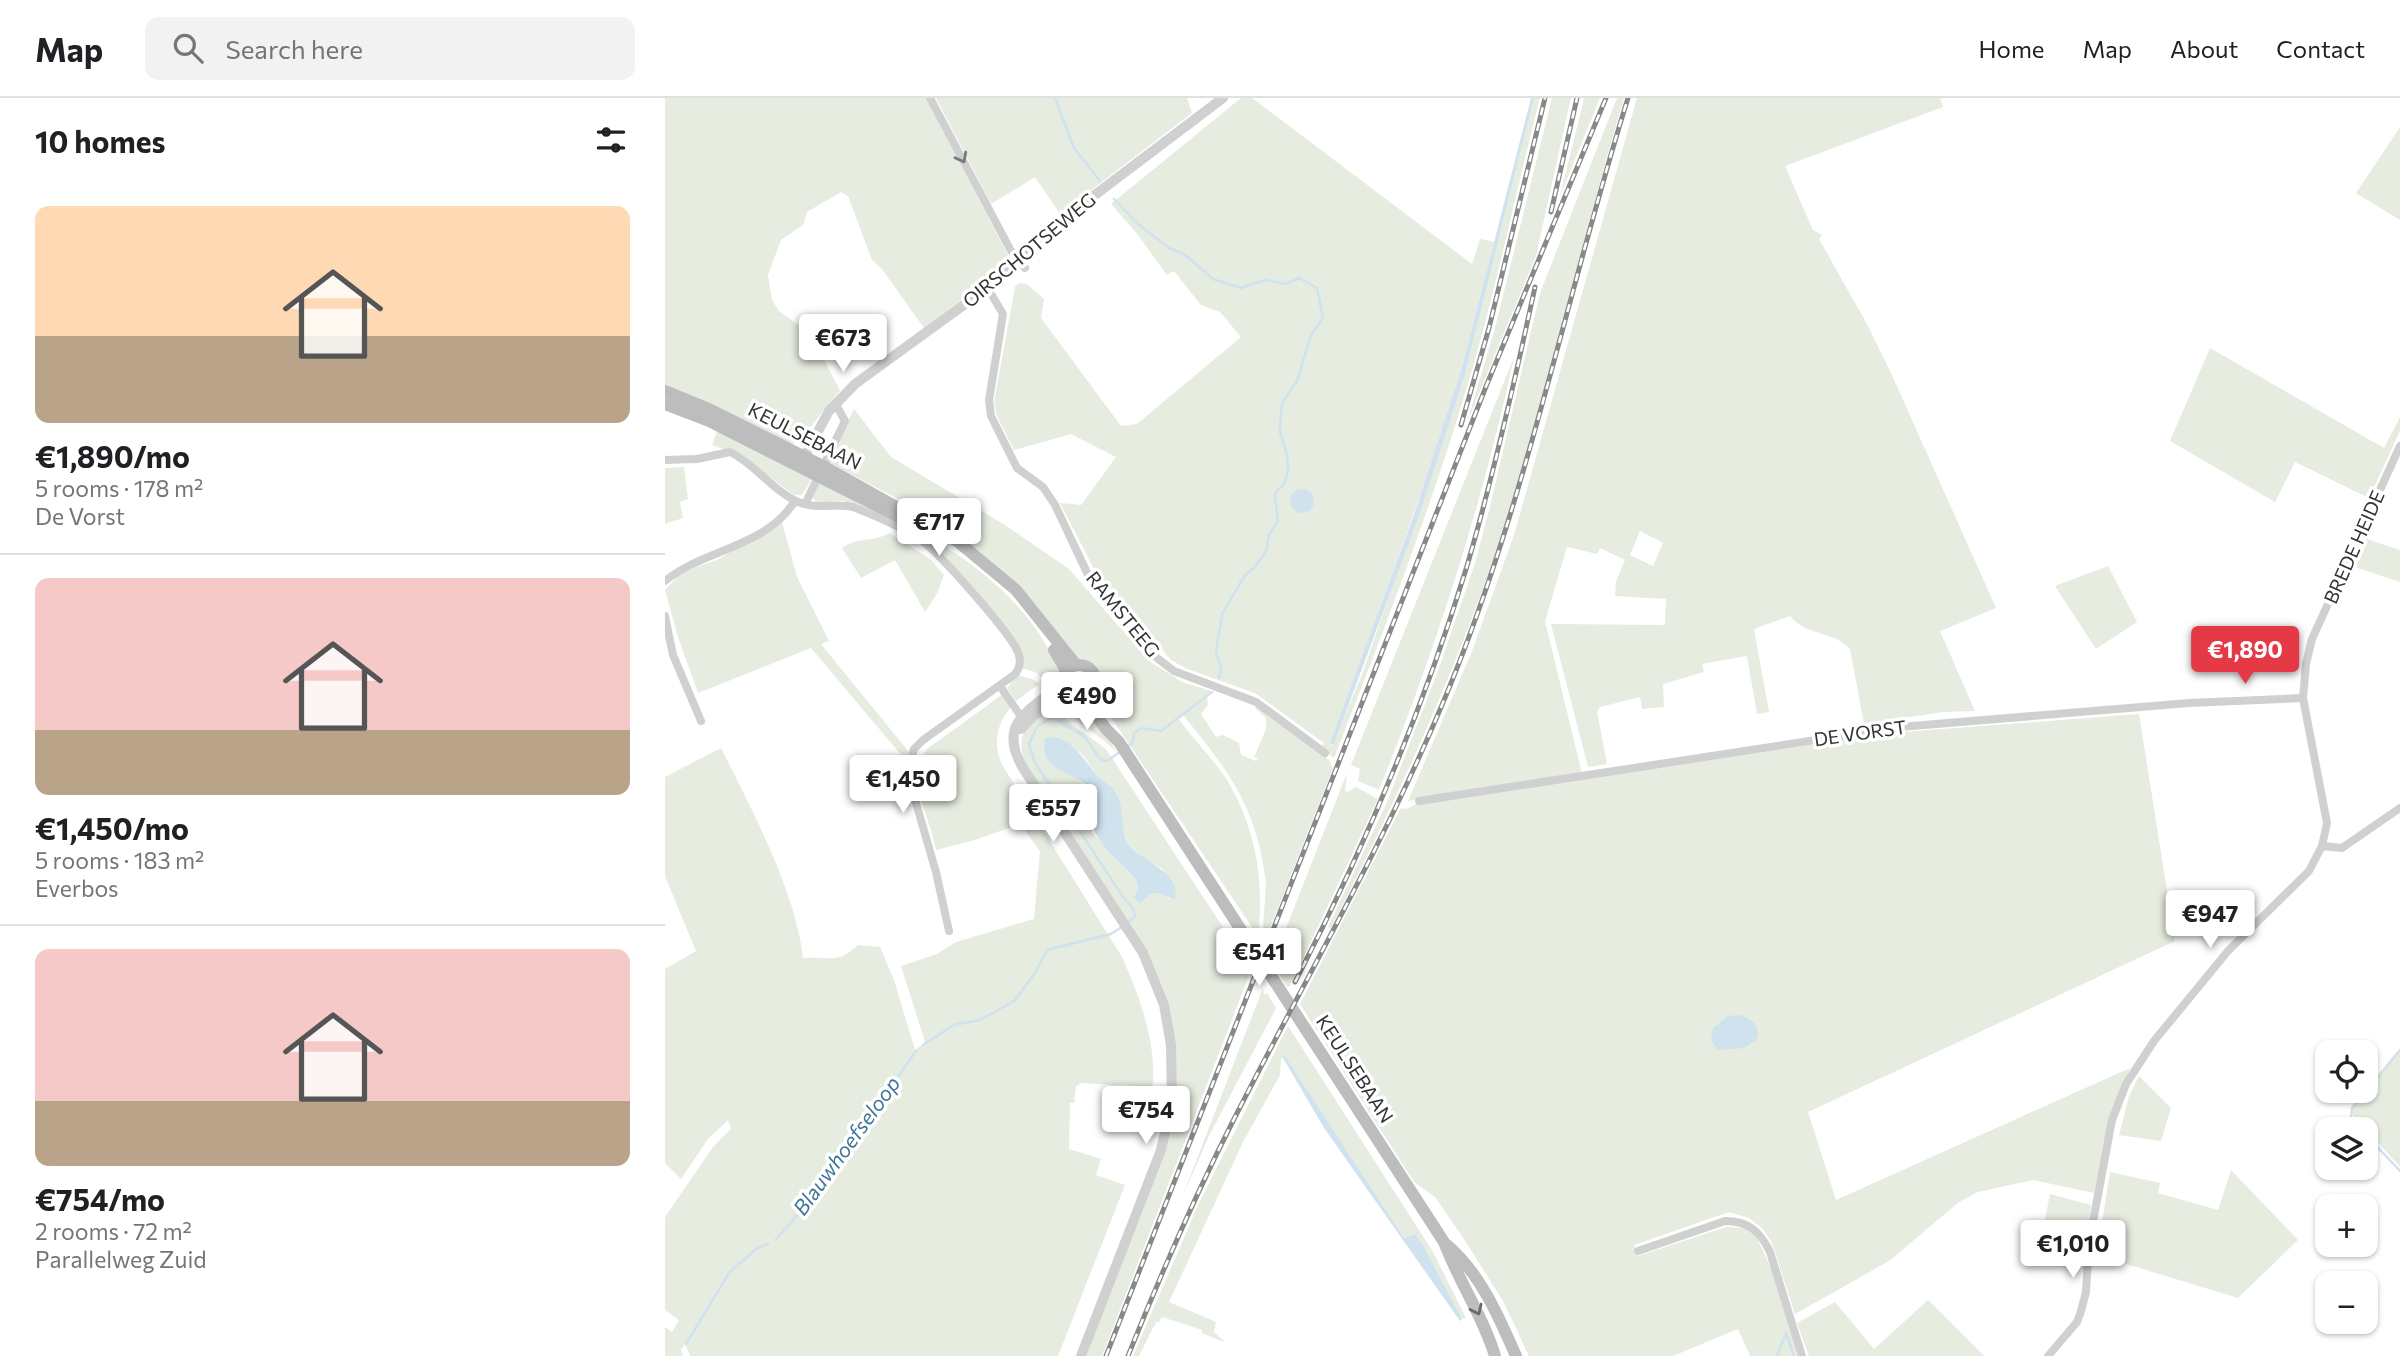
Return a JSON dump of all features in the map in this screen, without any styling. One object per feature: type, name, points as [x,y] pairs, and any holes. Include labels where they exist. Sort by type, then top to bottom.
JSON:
[{"type":"main road","name":"KEULSEBAAN","points":[[665,391],[709,409],[802,462]]},
{"type":"main road","name":"KEULSEBAAN","points":[[665,404],[820,471],[917,526],[982,568],[1033,621],[1071,668]]},
{"type":"main road","points":[[1084,666],[1093,673],[1095,683],[1087,696],[1065,689],[1071,668],[1084,666]]},
{"type":"main road","name":"KEULSEBAAN","points":[[1087,696],[1112,725],[1122,747],[1444,1242],[1453,1266],[1489,1336],[1495,1356]]},
{"type":"main road","name":"KEULSEBAAN","points":[[1444,1242],[1464,1260],[1501,1323],[1516,1356]]},
{"type":"street","points":[[930,98],[1021,265]]},
{"type":"street","name":"OIRSCHOTSEWEG","points":[[802,462],[822,421],[835,403],[855,384],[1021,265],[1071,213],[1223,98]]},
{"type":"street","name":"RAMSTEEG","points":[[987,287],[1003,314],[989,400],[991,416],[1017,468],[1043,487],[1055,505],[1090,579],[1157,658],[1174,671],[1256,702],[1325,753]]},
{"type":"street","points":[[805,504],[845,421],[835,403]]},
{"type":"street","name":"BREDE HEIDE","points":[[2048,1356],[2077,1322],[2081,1311],[2086,1292],[2089,1243],[2112,1120],[2126,1084],[2154,1041],[2228,951],[2309,871],[2322,846],[2327,823],[2304,698],[2306,664],[2312,639],[2400,446]]},
{"type":"street","points":[[665,460],[697,459],[730,452],[795,501],[853,507],[921,540],[937,554],[990,614],[1019,655],[1019,670],[923,740],[914,749],[908,769],[916,810],[936,872],[949,931]]},
{"type":"street","points":[[665,581],[675,573],[734,548],[775,524],[795,501]]},
{"type":"street","points":[[665,616],[673,655],[701,721]]},
{"type":"street","points":[[1000,686],[1023,719]]},
{"type":"street","points":[[1065,689],[1023,719],[1015,752],[1151,969],[1164,1005],[1171,1045],[1172,1101],[1158,1160],[1081,1356]]},
{"type":"street","name":"DE VORST","points":[[1419,801],[1900,727],[2162,705],[2304,698]]},
{"type":"street","points":[[2322,846],[2342,848],[2400,808]]},
{"type":"street","points":[[1638,1251],[1704,1226],[1725,1221],[1738,1221],[1752,1227],[1770,1252],[1802,1356]]},
{"type":"shaded area","points":[[665,98],[926,98],[1010,259],[1010,264],[924,328],[882,269],[872,260],[848,196],[841,192],[807,212],[803,225],[781,240],[768,275],[772,300],[779,311],[811,334],[840,391],[808,429],[790,445],[665,387]]},
{"type":"shaded area","points":[[936,98],[1187,98],[1192,113],[1060,214],[1035,177],[991,204]]},
{"type":"shaded area","points":[[1241,98],[1252,98],[1472,264],[1480,239],[1494,242],[1461,371],[1434,457],[1331,745],[1363,672],[1465,374],[1534,98],[1540,98],[1470,377],[1406,569],[1334,758],[1321,748],[1324,743],[1255,693],[1187,669],[1171,660],[1093,567],[1060,503],[1081,505],[1116,457],[1071,434],[1014,450],[997,416],[994,402],[1015,287],[1019,283],[1027,284],[1044,299],[1041,318],[1121,426],[1137,424],[1241,337],[1220,312],[1201,305],[1174,271],[1167,275],[1111,204]]},
{"type":"shaded area","points":[[1552,98],[1571,98],[1536,256],[1467,422],[1495,328]]},
{"type":"shaded area","points":[[1600,98],[1560,196],[1584,99]]},
{"type":"shaded area","points":[[1617,98],[1624,98],[1520,478],[1485,583],[1446,684],[1402,782],[1331,928],[1328,927],[1387,802],[1438,671],[1474,566],[1489,511],[1540,293]]},
{"type":"shaded area","points":[[1637,98],[1940,98],[1943,107],[1785,166],[1813,230],[1822,235],[1819,239],[1891,373],[1996,608],[1940,631],[1975,711],[1943,712],[1864,724],[1850,649],[1835,638],[1805,628],[1790,616],[1754,629],[1769,712],[1757,714],[1747,656],[1702,664],[1704,672],[1663,684],[1664,707],[1642,709],[1640,697],[1600,707],[1597,712],[1607,764],[1588,767],[1551,624],[1665,625],[1666,599],[1615,596],[1616,581],[1625,560],[1600,548],[1597,554],[1567,547],[1545,621],[1582,774],[1408,801],[1472,651],[1514,535]],"holes":[[[1640,531],[1663,543],[1653,566],[1630,555]]]},
{"type":"shaded area","points":[[2400,127],[2400,220],[2356,193]]},
{"type":"shaded area","points":[[2210,348],[2384,448],[2400,417],[2400,431],[2369,498],[2295,462],[2275,502],[2170,441]]},
{"type":"shaded area","points":[[1514,357],[1473,521],[1439,629],[1379,790],[1358,781],[1360,769],[1351,765]]},
{"type":"shaded area","points":[[854,409],[891,457],[1005,525],[1069,569],[1149,661],[1182,682],[1211,691],[1207,695],[1208,705],[1201,714],[1216,737],[1223,735],[1239,743],[1241,755],[1256,761],[1258,758],[1254,757],[1266,729],[1266,718],[1255,708],[1258,705],[1329,760],[1333,768],[1265,941],[1263,926],[1266,884],[1254,828],[1237,789],[1213,753],[1183,715],[1178,718],[1225,777],[1244,814],[1259,874],[1258,936],[1102,704],[1094,666],[1075,659],[1043,619],[948,531],[913,507],[828,462]]},
{"type":"shaded area","points":[[718,429],[813,477],[802,495],[794,495],[741,456],[712,445]]},
{"type":"shaded area","points":[[684,467],[688,499],[680,502],[683,518],[665,524],[665,468]]},
{"type":"shaded area","points":[[818,479],[924,534],[989,579],[1017,605],[1041,636],[1060,672],[1052,691],[1037,673],[1021,668],[1022,659],[946,559],[861,507],[843,501],[817,503],[812,497]]},
{"type":"shaded area","points":[[782,522],[797,577],[829,641],[821,644],[909,752],[907,756],[903,757],[811,648],[698,693],[665,590],[682,572],[717,560]]},
{"type":"shaded area","points":[[889,533],[930,559],[944,575],[938,592],[925,612],[895,560],[861,578],[842,548]]},
{"type":"shaded area","points":[[2364,538],[2400,550],[2400,582],[2352,566]]},
{"type":"shaded area","points":[[2108,566],[2137,622],[2096,649],[2055,586]]},
{"type":"shaded area","points":[[1018,675],[1039,684],[1016,701],[1007,688]]},
{"type":"shaded area","points":[[1003,694],[1012,706],[998,733],[997,747],[1001,763],[1122,957],[1141,1005],[1152,1056],[1152,1090],[1135,1086],[1081,1083],[1076,1086],[1074,1103],[1070,1103],[1069,1149],[1101,1159],[1096,1175],[1125,1185],[1058,1356],[690,1356],[685,1344],[681,1350],[683,1356],[665,1356],[665,1327],[672,1332],[679,1320],[665,1310],[665,1217],[713,1147],[731,1129],[728,1120],[708,1139],[681,1179],[665,1163],[665,969],[696,951],[665,876],[665,777],[721,748],[782,878],[799,932],[803,958],[839,957],[858,945],[880,947],[894,980],[915,1050],[925,1042],[901,966],[937,954],[956,942],[1034,919],[1040,851],[1020,824],[936,850],[919,787],[918,774],[927,749]]},
{"type":"shaded area","points":[[1065,700],[1090,713],[1118,754],[1066,710],[1060,703]]},
{"type":"shaded area","points":[[1055,706],[1070,723],[1106,749],[1249,967],[1248,978],[1102,1356],[1086,1356],[1166,1151],[1176,1101],[1176,1048],[1164,992],[1142,943],[1026,767],[1022,745],[1025,730]],"holes":[[[1044,740],[1070,744],[1116,793],[1122,831],[1129,845],[1141,857],[1163,869],[1171,899],[1155,892],[1141,904],[1134,898],[1137,882],[1092,832],[1096,799],[1092,790],[1046,757],[1043,748]]]},
{"type":"shaded area","points":[[2139,714],[2175,941],[1808,1112],[1836,1200],[2130,1068],[2115,1103],[2094,1193],[2033,1180],[1978,1192],[1959,1202],[1889,1261],[1795,1314],[1772,1243],[1763,1229],[1749,1218],[1729,1212],[1634,1245],[1638,1256],[1726,1227],[1744,1228],[1755,1234],[1777,1281],[1799,1356],[1750,1356],[1738,1329],[1673,1356],[1529,1356],[1503,1301],[1462,1236],[1435,1197],[1414,1182],[1300,1004],[1401,808],[1890,733]]},
{"type":"shaded area","points":[[1347,773],[1345,791],[1356,787],[1378,799],[1290,986],[1287,987],[1276,969],[1277,966],[1274,968],[1272,964]]},
{"type":"shaded area","points":[[1263,988],[1264,995],[1267,993],[1276,1008],[1209,1136],[1181,1200]]},
{"type":"shaded area","points":[[1288,1026],[1433,1252],[1466,1318],[1462,1319],[1423,1245],[1415,1234],[1404,1238],[1285,1056],[1281,1059],[1280,1075],[1243,1142],[1169,1302],[1216,1322],[1214,1332],[1226,1343],[1202,1333],[1202,1330],[1162,1317],[1156,1322],[1139,1356],[1133,1356],[1198,1205]]},
{"type":"shaded area","points":[[2400,1048],[2400,1167],[2378,1143],[2378,1117],[2355,1117],[2351,1113],[2356,1103],[2378,1103],[2378,1076]]},
{"type":"shaded area","points":[[2139,1076],[2171,1108],[2161,1141],[2119,1135],[2129,1096]]},
{"type":"shaded area","points":[[2231,1170],[2298,1240],[2238,1298],[2097,1255],[2110,1172],[2160,1183],[2158,1193],[2218,1210]]},
{"type":"shaded area","points":[[2050,1194],[2091,1205],[2085,1248],[2040,1245]]},
{"type":"shaded area","points":[[1928,1300],[1984,1356],[1809,1356],[1797,1323],[1835,1302],[1874,1349]]},
{"type":"water","points":[[1531,98],[1534,98],[1465,374],[1420,513],[1334,744],[1330,744],[1415,512],[1461,371]]},
{"type":"water","points":[[1302,489],[1310,493],[1314,501],[1310,509],[1302,513],[1294,509],[1290,501],[1294,493]]},
{"type":"water","points":[[1048,737],[1071,745],[1114,790],[1121,806],[1124,832],[1129,845],[1167,874],[1175,889],[1175,899],[1154,893],[1141,904],[1134,898],[1137,882],[1095,833],[1091,811],[1096,798],[1091,789],[1048,760],[1044,752],[1044,740]]},
{"type":"water","points":[[1740,1015],[1757,1027],[1756,1040],[1744,1048],[1718,1050],[1711,1040],[1713,1028],[1728,1016]]},
{"type":"water","points":[[1282,1056],[1285,1056],[1404,1238],[1415,1234],[1423,1245],[1462,1319],[1460,1321],[1324,1128]]},
{"type":"waterway","name":"Blauwhoefseloop","points":[[1055,98],[1074,148],[1100,181]]},
{"type":"waterway","name":"Blauwhoefseloop","points":[[1114,199],[1139,225],[1169,248],[1184,254],[1213,279],[1241,288],[1265,280],[1286,284],[1299,278],[1317,288],[1323,318],[1311,335],[1297,381],[1283,401],[1281,411],[1280,432],[1287,455],[1288,471],[1284,485],[1277,490],[1275,496],[1278,521],[1269,535],[1266,552],[1245,575],[1222,614],[1216,652],[1221,669],[1219,678]]},
{"type":"waterway","name":"Blauwhoefseloop","points":[[1129,746],[1133,742],[1134,733],[1142,728],[1161,731],[1212,692]]},
{"type":"waterway","name":"Blauwhoefseloop","points":[[1120,752],[1107,761],[1100,759],[1085,737],[1052,717],[1037,727],[1029,744],[1035,763],[1123,897],[1133,908],[1135,916],[1129,922]]},
{"type":"waterway","name":"Blauwhoefseloop","points":[[923,1045],[954,1025],[980,1020],[1014,1001],[1035,973],[1047,950],[1111,934],[1123,926]]},
{"type":"waterway","points":[[2351,1117],[2352,1108],[2400,1050]]},
{"type":"waterway","name":"Blauwhoefseloop","points":[[776,1239],[810,1201],[916,1051]]},
{"type":"waterway","points":[[2378,1148],[2400,1171]]},
{"type":"waterway","name":"Blauwhoefseloop","points":[[686,1344],[729,1273],[756,1249],[768,1244]]},
{"type":"waterway","points":[[1786,1333],[1794,1356]]},
{"type":"waterway","points":[[1777,1356],[1786,1333]]},
{"type":"railway","points":[[1461,425],[1489,328],[1545,98]]},
{"type":"railway","points":[[1551,212],[1577,98]]},
{"type":"railway","points":[[1106,1356],[1487,384],[1606,98]]},
{"type":"railway","points":[[1128,1356],[1178,1236],[1220,1148],[1394,811],[1442,705],[1471,631],[1521,480],[1628,98]]},
{"type":"railway","points":[[1295,982],[1368,830],[1411,726],[1450,620],[1486,497],[1535,287]]}]
